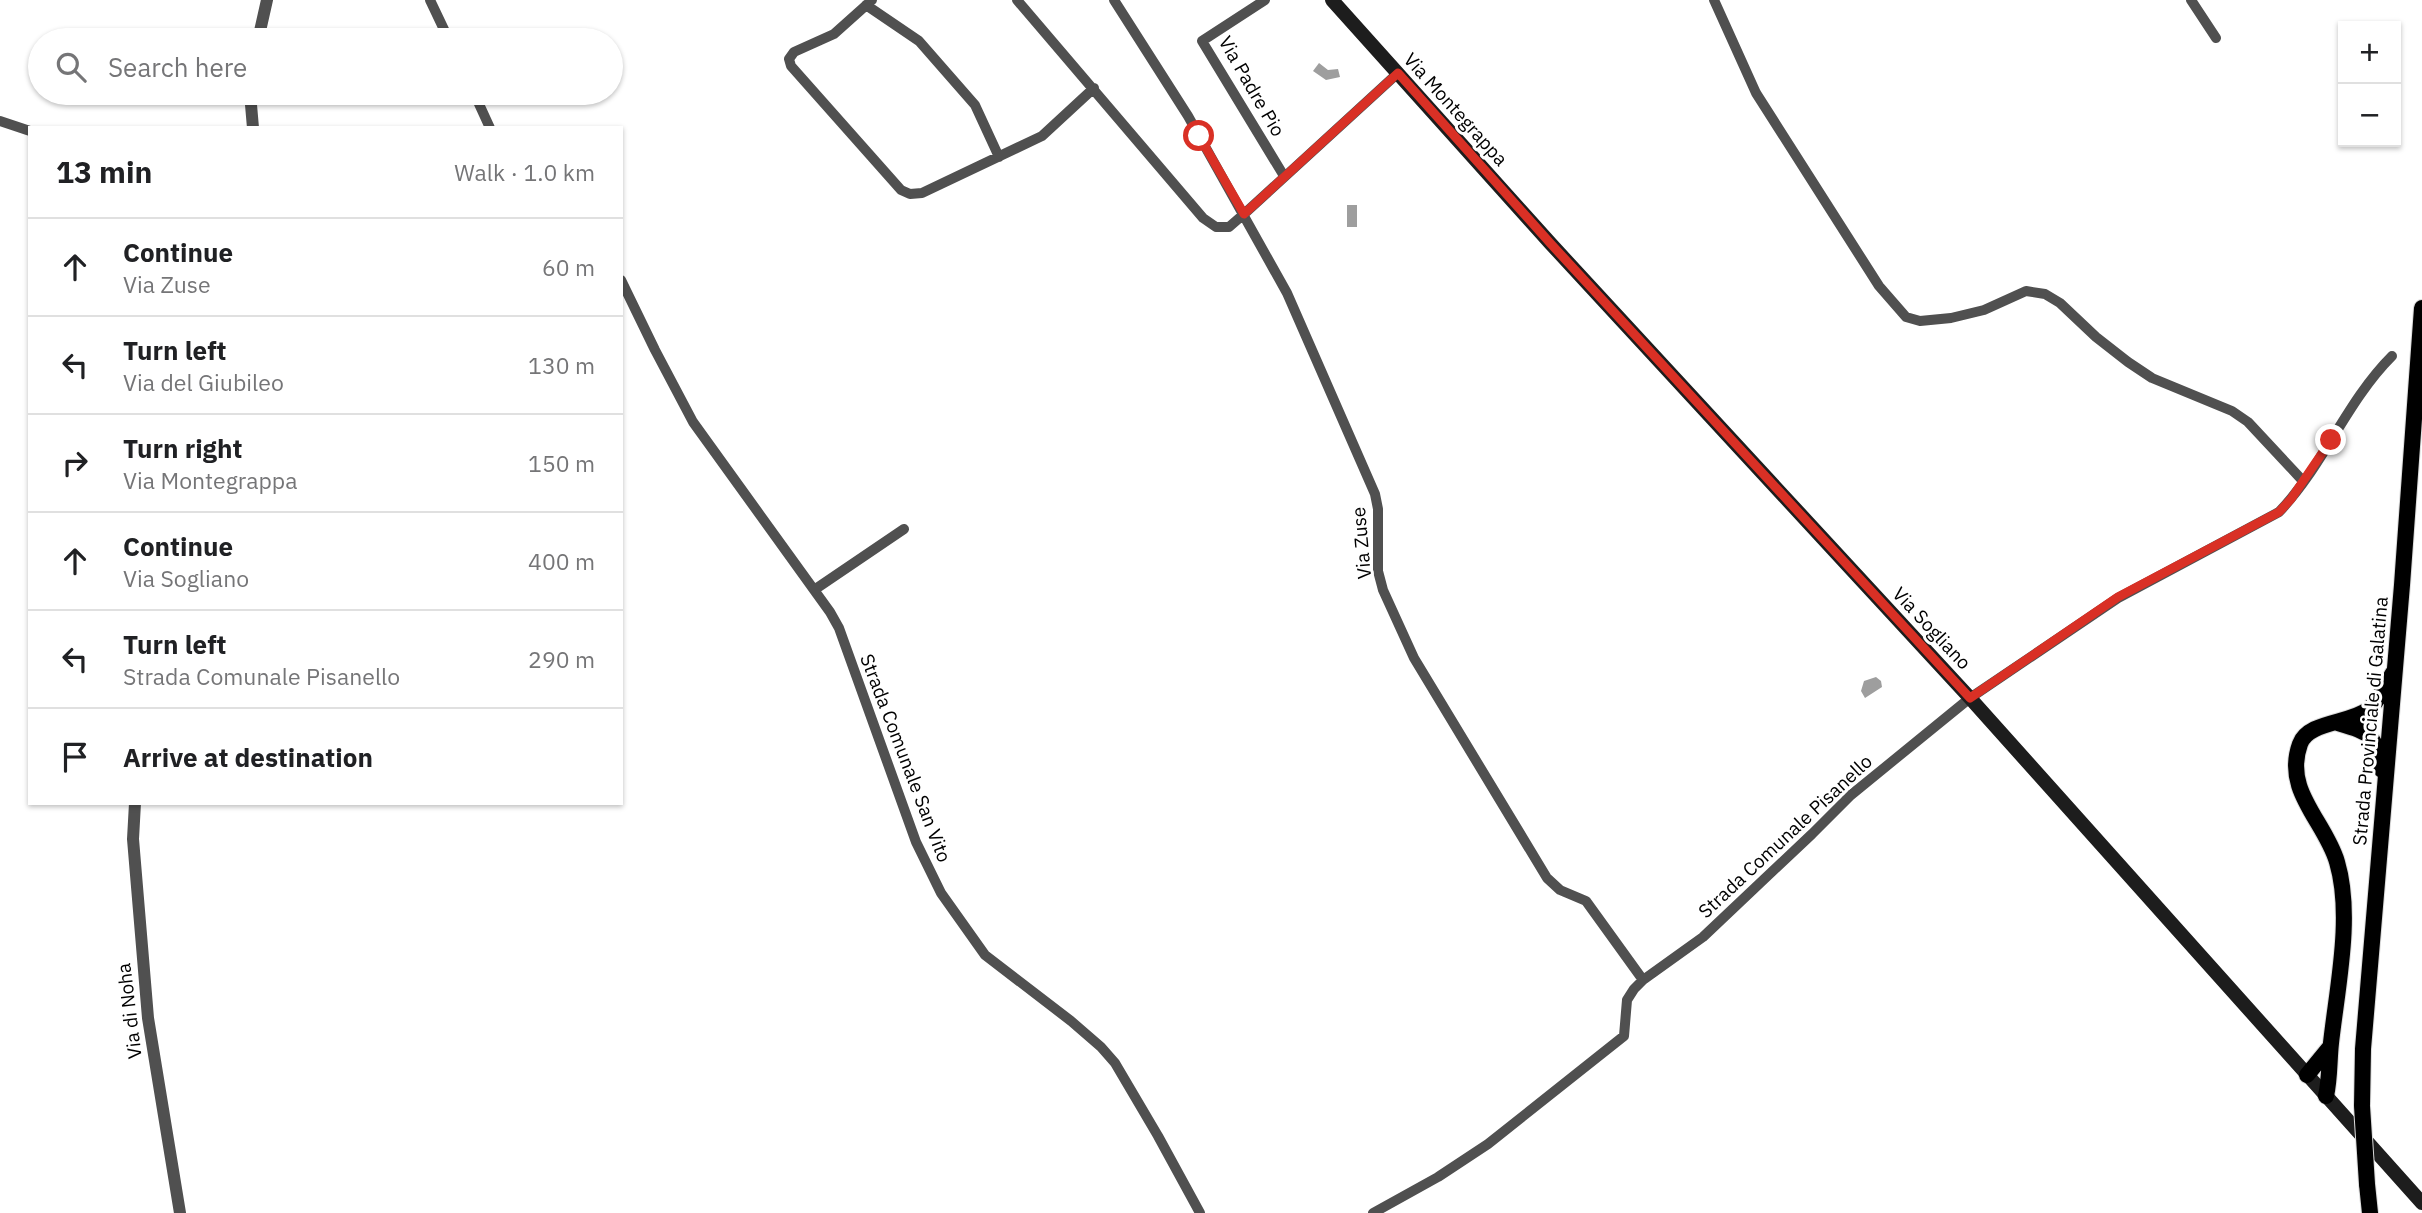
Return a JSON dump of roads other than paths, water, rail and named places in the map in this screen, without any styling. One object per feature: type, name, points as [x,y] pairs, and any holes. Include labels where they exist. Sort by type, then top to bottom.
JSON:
[{"type":"main road","name":"Via Montegrappa","points":[[1332,0],[1551,244]]},
{"type":"main road","name":"Via Sogliano","points":[[1551,244],[1970,698],[2307,1075]]},
{"type":"main road","name":"Strada Provinciale di Galatina","points":[[2370,1213],[2362,1106],[2363,1049],[2422,308]]},
{"type":"main road","points":[[2326,1096],[2343,942],[2342,886],[2337,860],[2300,791],[2294,764],[2301,740],[2316,727],[2339,723],[2368,709],[2381,694],[2395,670]]},
{"type":"main road","points":[[2339,723],[2366,731],[2376,745],[2385,786]]},
{"type":"main road","points":[[2330,1048],[2307,1075],[2422,1203]]},
{"type":"street","points":[[261,28],[267,0]]},
{"type":"street","points":[[430,0],[443,28]]},
{"type":"street","points":[[1017,0],[1203,218],[1216,227],[1228,227],[1244,214],[1398,73]]},
{"type":"street","name":"Via Zuse","points":[[1114,0],[1188,116],[1287,293],[1375,494],[1378,509],[1378,571],[1383,590],[1414,658],[1547,878],[1560,890],[1586,901],[1643,980]]},
{"type":"street","name":"Via Padre Pio","points":[[1265,0],[1202,41],[1284,176]]},
{"type":"street","points":[[1714,0],[1756,93],[1879,286],[1906,317],[1920,321],[1951,318],[1984,310],[2026,291],[2045,294],[2060,303],[2096,337],[2152,378],[2232,411],[2248,422],[2304,481]]},
{"type":"street","points":[[2192,0],[2216,38]]},
{"type":"street","points":[[999,157],[975,106],[919,41],[869,3],[834,34],[794,52],[789,59],[791,66],[901,190],[911,194],[922,194],[999,157],[1042,136],[1094,88]]},
{"type":"street","points":[[251,105],[253,126]]},
{"type":"street","points":[[479,105],[489,126]]},
{"type":"street","points":[[0,121],[28,130]]},
{"type":"street","name":"Strada Comunale San Vito","points":[[623,284],[654,350],[693,422],[839,628],[916,842],[941,893],[985,955],[1071,1021],[1101,1046],[1115,1063],[1200,1213]]},
{"type":"street","name":"Strada Comunale Pisanello","points":[[1373,1213],[1438,1177],[1488,1144],[1624,1036],[1627,1000],[1643,980],[1703,937],[1851,795],[1970,698],[2118,597],[2279,512],[2304,481],[2377,371],[2392,356]]},
{"type":"street","points":[[814,590],[904,530]]},
{"type":"street","name":"Via di Noha","points":[[135,805],[133,839],[148,1018],[180,1213]]}]
